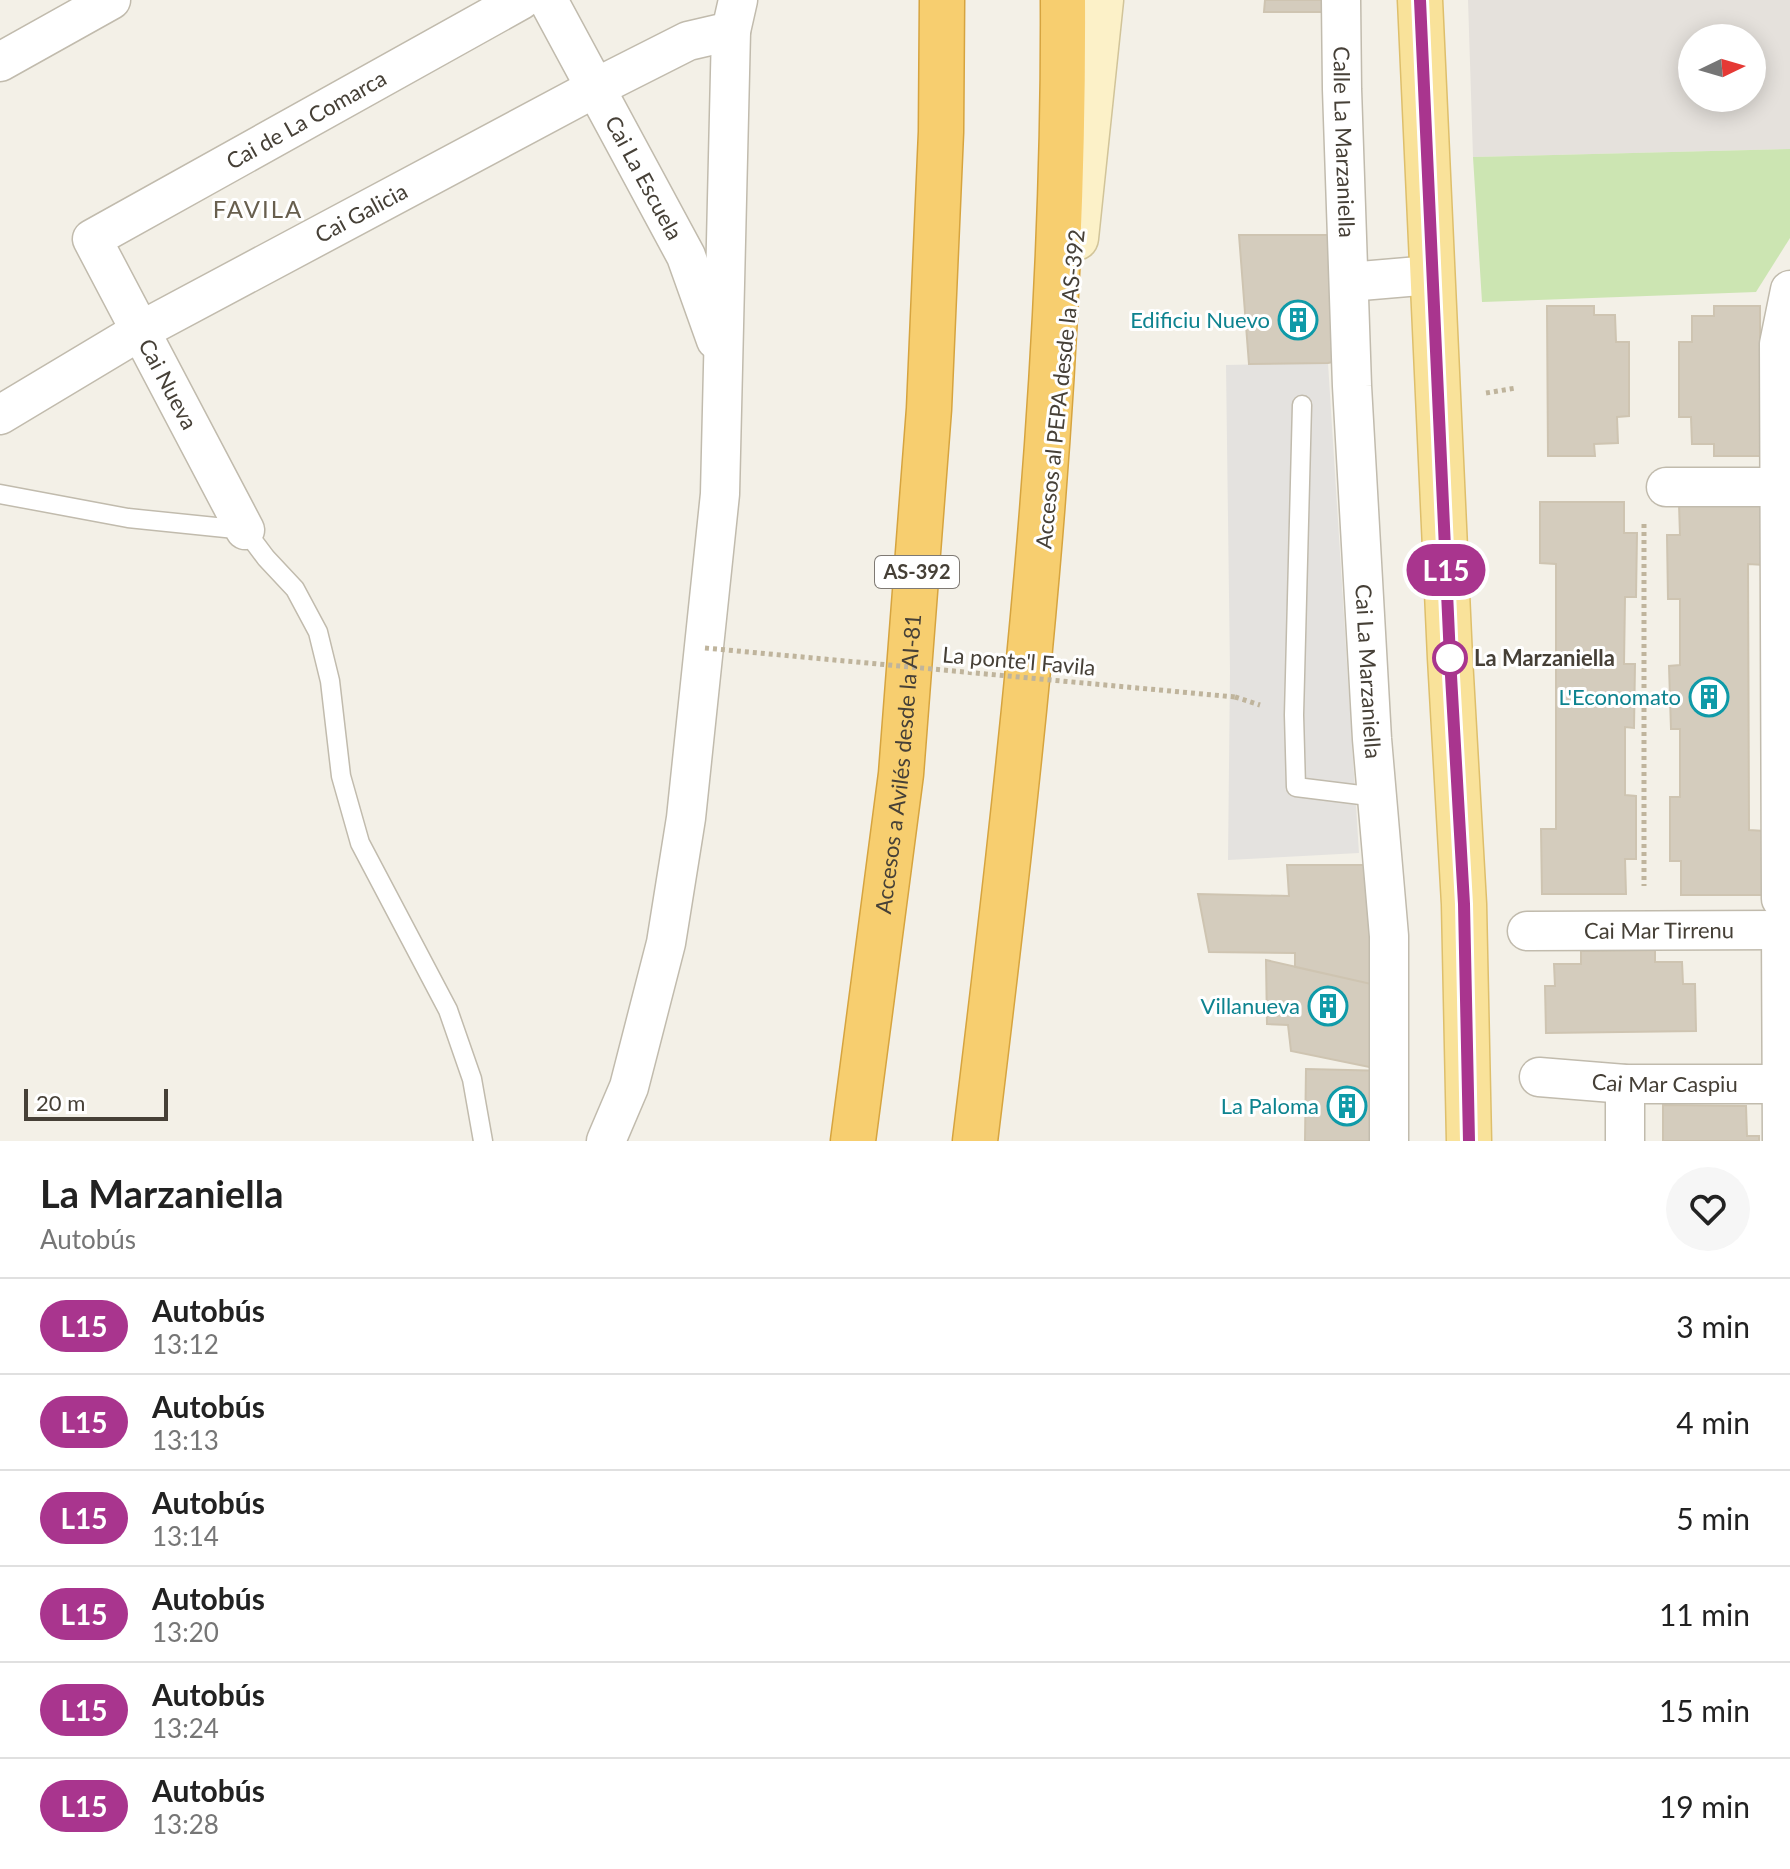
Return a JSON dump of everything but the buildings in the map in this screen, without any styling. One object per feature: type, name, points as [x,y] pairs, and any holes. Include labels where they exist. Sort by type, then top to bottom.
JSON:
[{"type":"highway","name":"Accesos a Avilés desde la AI-81","points":[[853,1141],[902,758],[929,409],[941,132],[942,0]]},
{"type":"highway","points":[[975,1141],[1019,778],[1050,419],[1064,135],[1063,0]]},
{"type":"main road","points":[[927,0],[941,132]]},
{"type":"main road","name":"Accesos al PEPA desde la AS-392","points":[[1019,778],[1101,0]]},
{"type":"main road","points":[[1420,0],[1464,904],[1469,1141]]},
{"type":"street","points":[[0,62],[111,0]]},
{"type":"street","name":"Cai de La Comarca","points":[[92,239],[521,0]]},
{"type":"street","name":"Cai La Escuela","points":[[548,0],[686,256],[723,361]]},
{"type":"street","name":"Calle La Marzaniella","points":[[1341,0],[1349,282]]},
{"type":"street","points":[[606,1141],[629,1087],[666,943],[686,818],[720,494],[735,15]]},
{"type":"street","name":"Cai Galicia","points":[[0,415],[140,331],[735,15]]},
{"type":"street","name":"Cai Nueva","points":[[92,239],[245,530]]},
{"type":"street","points":[[1349,282],[1431,275]]},
{"type":"street","name":"Cai La Marzaniella","points":[[1349,282],[1352,386],[1377,797],[1389,936],[1389,1141]]},
{"type":"street","points":[[1782,1141],[1786,1084],[1784,344],[1790,290]]},
{"type":"street","points":[[1666,487],[1785,487]]},
{"type":"street","name":"Cai Mar Tirrenu","points":[[1527,931],[1644,931],[1784,920]]},
{"type":"street","name":"Cai Mar Caspiu","points":[[1539,1077],[1625,1084],[1786,1084]]},
{"type":"street","points":[[1625,1084],[1625,1141]]},
{"type":"lane","points":[[1302,405],[1294,715],[1296,787],[1377,797]]},
{"type":"lane","points":[[0,494],[128,518],[245,530],[295,589],[318,632],[330,681],[341,776],[360,843],[448,1010],[472,1079],[483,1141]]},
{"type":"path","points":[[1644,520],[1644,931]]},
{"type":"path","name":"La ponte'l Favila","points":[[705,648],[1235,697]]},
{"type":"shaded area","points":[[1468,0],[1790,0],[1790,149],[1473,157]]},
{"type":"shaded area","points":[[1328,363],[1359,853],[1228,860],[1230,672],[1226,365]]},
{"type":"green space","points":[[1790,149],[1790,238],[1756,292],[1482,302],[1473,157]]},
{"type":"bus line","name":"L15","points":[[1420,0],[1464,904],[1469,1141]]},
{"type":"place","name":"Edificiu Nuevo","points":[[1298,320]]},
{"type":"place","name":"La Marzaniella","points":[[1450,658]]},
{"type":"place","name":"L'Economato","points":[[1709,697]]},
{"type":"place","name":"Villanueva","points":[[1328,1006]]},
{"type":"place","name":"La Paloma","points":[[1347,1106]]},
{"type":"district","name":"FAVILA","points":[[258,210]]}]
